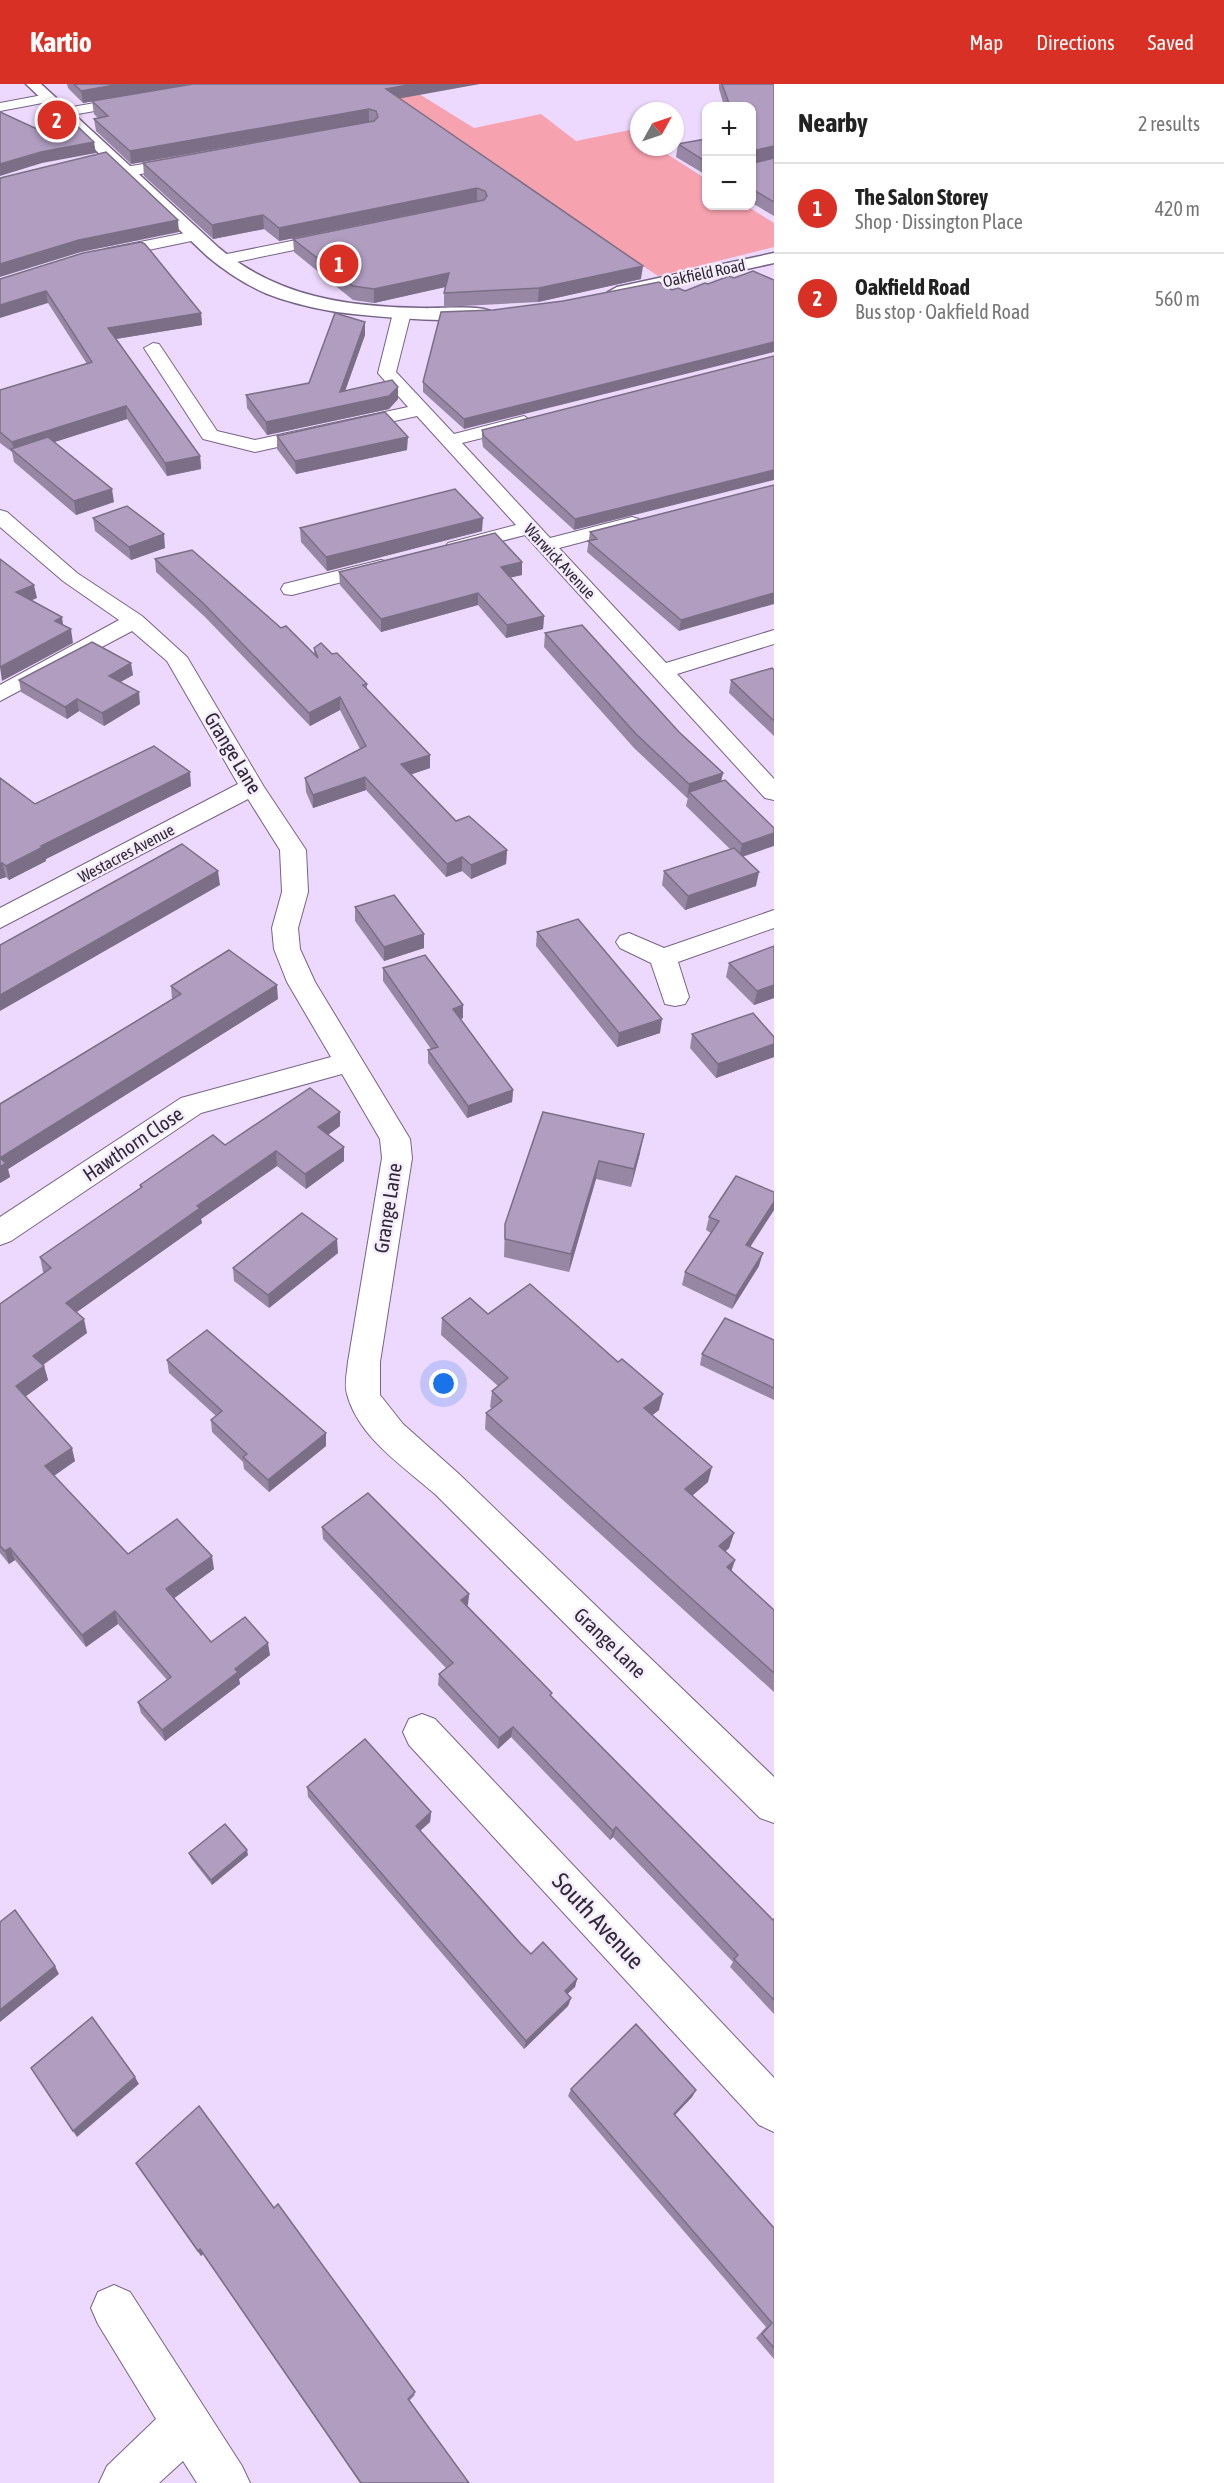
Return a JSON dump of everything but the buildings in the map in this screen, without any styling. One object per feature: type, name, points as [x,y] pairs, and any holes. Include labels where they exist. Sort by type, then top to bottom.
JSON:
[{"type":"street","points":[[33,84],[195,236],[222,260],[247,277],[311,300],[344,307],[402,313],[496,313]]},
{"type":"street","points":[[61,112],[151,97]]},
{"type":"street","points":[[0,107],[48,98]]},
{"type":"street","points":[[90,161],[109,157]]},
{"type":"street","points":[[125,172],[207,157]]},
{"type":"street","points":[[222,260],[350,234]]},
{"type":"street","points":[[91,256],[195,236]]},
{"type":"street","name":"Oakfield Road","points":[[604,295],[774,258]]},
{"type":"street","name":"Warwick Avenue","points":[[402,313],[387,373],[774,793]]},
{"type":"street","points":[[153,348],[210,435],[255,446],[420,410]]},
{"type":"street","points":[[449,441],[541,417]]},
{"type":"street","name":"Grange Lane","points":[[0,516],[70,577],[134,621],[177,657],[252,787],[293,850],[296,892],[285,928],[287,949],[301,982],[395,1138],[397,1158],[364,1362],[362,1384],[365,1398],[398,1440],[447,1484],[774,1804]]},
{"type":"street","points":[[546,545],[648,519]]},
{"type":"street","points":[[439,551],[529,528]]},
{"type":"street","points":[[292,588],[405,560]]},
{"type":"street","points":[[0,694],[134,621]]},
{"type":"street","points":[[662,671],[774,637]]},
{"type":"street","name":"Westacres Avenue","points":[[0,919],[252,787]]},
{"type":"street","points":[[629,942],[663,958],[774,919]]},
{"type":"street","points":[[663,958],[675,998]]},
{"type":"street","name":"Hawthorn Close","points":[[0,1233],[191,1105],[348,1062]]},
{"type":"street","name":"South Avenue","points":[[422,1732],[774,2110]]},
{"type":"street","points":[[114,2308],[225,2483]]},
{"type":"street","points":[[124,2483],[187,2423]]},
{"type":"shaded area","points":[[371,84],[403,84],[474,128],[541,114],[576,141],[630,130],[630,156],[670,156],[702,176],[702,210],[753,210],[774,223],[774,247],[658,276]]},
{"type":"place","name":"Oakfield Road","points":[[57,120]]},
{"type":"place","name":"The Salon Storey","points":[[339,264]]}]
